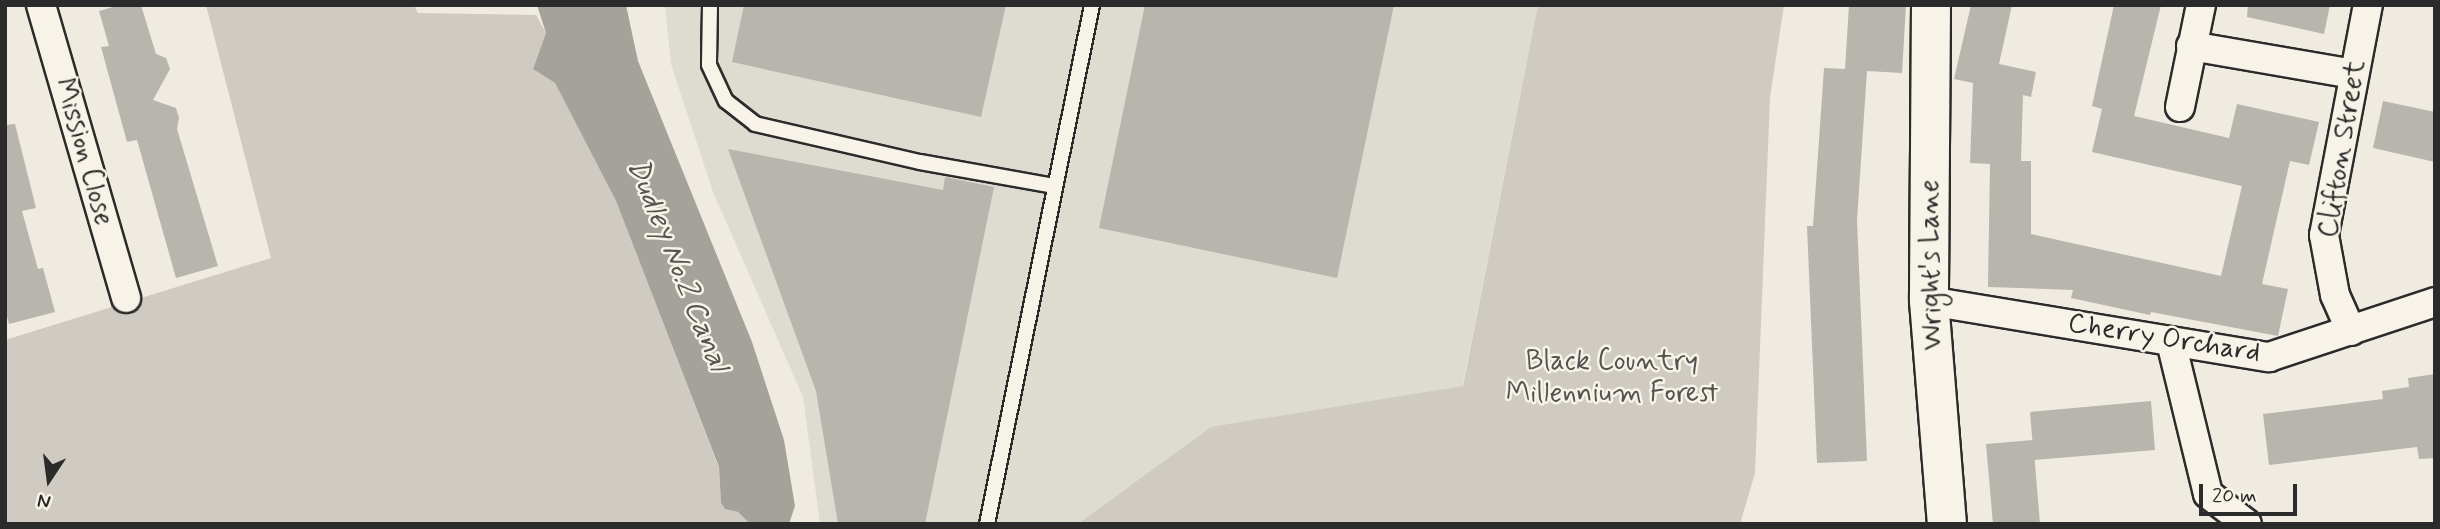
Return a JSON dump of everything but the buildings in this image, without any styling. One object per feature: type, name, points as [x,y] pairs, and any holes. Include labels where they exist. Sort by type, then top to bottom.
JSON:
[{"type":"street","name":"Mission Close","points":[[40,5],[126,298]]},
{"type":"street","name":"Wright's Lane","points":[[1931,5],[1929,301],[1947,524]]},
{"type":"street","points":[[2180,107],[2201,5]]},
{"type":"street","name":"Clifton Street","points":[[2351,331],[2334,295],[2324,235],[2368,5]]},
{"type":"street","points":[[2191,46],[2353,74]]},
{"type":"street","name":"Cherry Orchard","points":[[1929,301],[2269,357],[2435,302]]},
{"type":"street","points":[[2171,342],[2208,494],[2229,521]]},
{"type":"lane","points":[[710,5],[709,65],[726,101],[755,124],[920,162],[1055,186]]},
{"type":"lane","points":[[987,524],[1092,5]]},
{"type":"shaded area","points":[[665,5],[1538,5],[1435,524],[820,524],[803,397],[713,192],[671,64]]},
{"type":"green space","points":[[206,5],[414,5],[418,13],[536,15],[546,33],[533,69],[555,83],[616,201],[719,468],[721,503],[726,509],[738,512],[750,524],[5,524],[5,340],[271,258]]},
{"type":"green space","name":"Black Country Millennium Forest","points":[[1538,5],[1784,5],[1770,98],[1755,473],[1740,524],[1078,524],[1211,427],[1463,386]]},
{"type":"water","name":"Dudley No.2 Canal","points":[[537,5],[626,5],[638,61],[752,342],[784,440],[795,506],[789,524],[750,524],[738,512],[725,509],[721,503],[719,467],[616,201],[555,83],[533,69],[546,33]]}]
